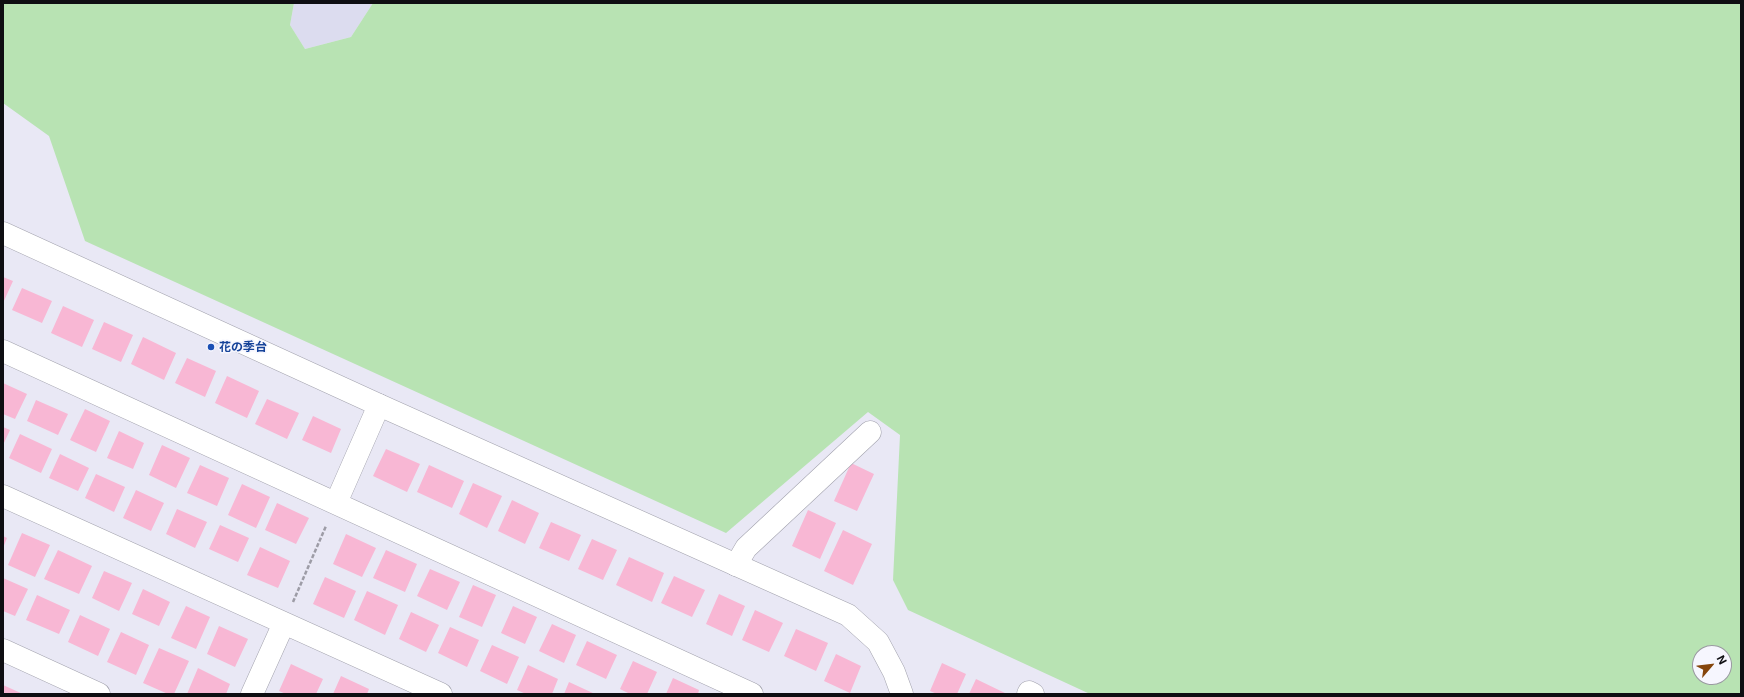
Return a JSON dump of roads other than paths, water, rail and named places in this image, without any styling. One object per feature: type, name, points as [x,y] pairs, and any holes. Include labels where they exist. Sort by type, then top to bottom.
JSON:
[{"type":"street","points":[[3,233],[379,405],[848,615],[878,642],[894,672],[902,694]]},
{"type":"street","points":[[3,350],[752,694]]},
{"type":"street","points":[[336,503],[379,405]]},
{"type":"street","points":[[736,565],[746,548],[870,432]]},
{"type":"street","points":[[3,496],[441,694]]},
{"type":"street","points":[[252,694],[284,623]]},
{"type":"street","points":[[3,650],[99,694]]},
{"type":"street","points":[[1028,694],[1029,692],[1033,694]]},
{"type":"place","name":"花の季台","points":[[211,347]]}]
